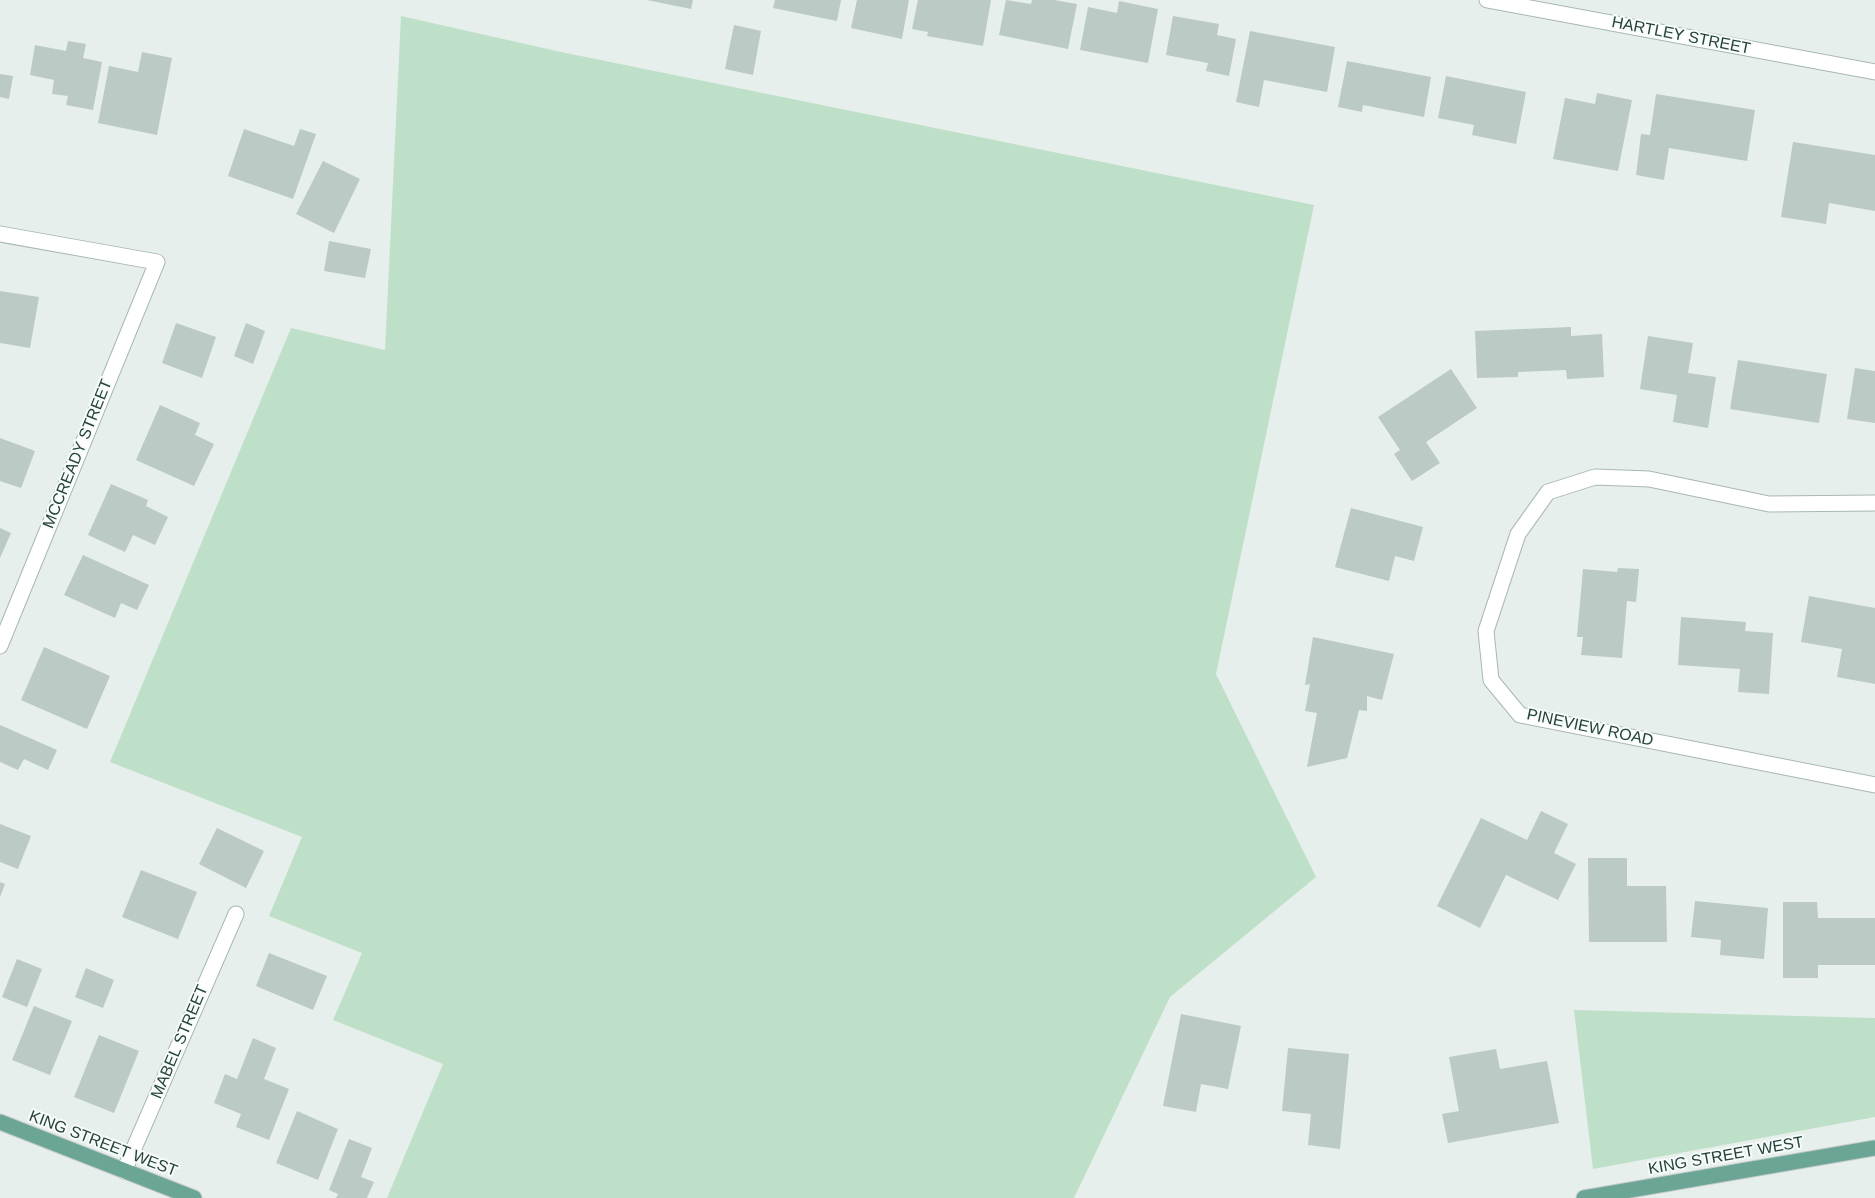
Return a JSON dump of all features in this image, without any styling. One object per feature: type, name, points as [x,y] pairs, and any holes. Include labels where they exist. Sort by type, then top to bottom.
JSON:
[{"type":"main road","name":"KING STREET WEST","points":[[0,1122],[194,1198]]},
{"type":"main road","name":"KING STREET WEST","points":[[1584,1198],[1875,1148]]},
{"type":"street","name":"HARTLEY STREET","points":[[1487,0],[1875,72]]},
{"type":"street","name":"MCCREADY STREET","points":[[0,234],[157,262],[0,646]]},
{"type":"street","name":"PINEVIEW ROAD","points":[[1875,504],[1769,504],[1649,479],[1595,476],[1548,492],[1518,534],[1486,631],[1491,680],[1520,715],[1875,785]]},
{"type":"street","name":"MABEL STREET","points":[[124,1171],[236,914]]},
{"type":"green space","points":[[401,16],[561,52],[1314,205],[1216,674],[1316,877],[1170,997],[1074,1198],[387,1198],[443,1064],[333,1020],[362,953],[269,916],[302,837],[110,762],[291,328],[385,350]]},
{"type":"green space","points":[[1574,1010],[1875,1018],[1875,1117],[1593,1169]]},
{"type":"building","points":[[647,0],[693,0],[691,9]]},
{"type":"building","points":[[775,0],[841,0],[837,21],[773,8]]},
{"type":"building","points":[[857,0],[909,0],[902,39],[851,28]]},
{"type":"building","points":[[918,0],[991,0],[983,46],[927,36],[928,32],[912,29]]},
{"type":"building","points":[[1006,0],[1031,4],[1032,0],[1054,0],[1077,4],[1068,49],[999,35]]},
{"type":"building","points":[[1119,1],[1158,9],[1148,63],[1080,50],[1088,7],[1117,13]]},
{"type":"building","points":[[1173,16],[1219,24],[1217,35],[1236,39],[1229,76],[1206,71],[1208,63],[1166,55]]},
{"type":"building","points":[[734,25],[761,31],[753,75],[725,69]]},
{"type":"building","points":[[1250,31],[1335,47],[1327,92],[1264,80],[1259,107],[1236,102]]},
{"type":"building","points":[[68,41],[86,44],[83,58],[102,62],[93,110],[66,105],[68,96],[52,94],[54,80],[30,75],[35,45],[66,51]]},
{"type":"building","points":[[142,52],[172,58],[157,135],[98,123],[109,66],[138,72]]},
{"type":"building","points":[[1347,61],[1431,77],[1424,117],[1363,105],[1362,112],[1338,107]]},
{"type":"building","points":[[0,74],[13,76],[9,99],[0,97]]},
{"type":"building","points":[[1446,76],[1526,92],[1516,144],[1472,135],[1474,125],[1438,118]]},
{"type":"building","points":[[1597,93],[1632,100],[1618,171],[1553,159],[1565,98],[1595,104]]},
{"type":"building","points":[[1656,94],[1755,110],[1747,161],[1669,148],[1664,180],[1636,175],[1641,134],[1650,135]]},
{"type":"building","points":[[244,129],[294,146],[300,129],[316,134],[293,199],[228,176]]},
{"type":"building","points":[[1793,142],[1875,155],[1875,211],[1829,203],[1826,224],[1781,217]]},
{"type":"building","points":[[323,161],[360,179],[334,233],[296,214]]},
{"type":"building","points":[[329,241],[371,249],[365,278],[324,271]]},
{"type":"building","points":[[0,291],[39,297],[30,348],[0,343]]},
{"type":"building","points":[[176,323],[216,337],[202,378],[162,363]]},
{"type":"building","points":[[246,323],[265,331],[253,364],[234,356]]},
{"type":"building","points":[[1571,327],[1571,336],[1602,334],[1604,377],[1567,379],[1566,370],[1518,372],[1518,377],[1477,378],[1475,331]]},
{"type":"building","points":[[1648,336],[1693,343],[1688,373],[1716,377],[1708,428],[1673,422],[1677,395],[1640,389]]},
{"type":"building","points":[[1738,360],[1827,374],[1819,423],[1730,409]]},
{"type":"building","points":[[1855,368],[1875,371],[1875,423],[1847,419]]},
{"type":"building","points":[[1451,369],[1477,408],[1426,442],[1440,463],[1412,481],[1394,454],[1400,450],[1378,417]]},
{"type":"building","points":[[160,405],[200,423],[195,435],[214,444],[194,486],[136,460]]},
{"type":"building","points":[[0,438],[35,451],[21,488],[0,481]]},
{"type":"building","points":[[111,484],[148,500],[146,506],[168,517],[155,545],[133,535],[125,552],[88,535]]},
{"type":"building","points":[[1351,508],[1423,527],[1414,561],[1395,556],[1389,581],[1335,567]]},
{"type":"building","points":[[0,528],[11,533],[0,558]]},
{"type":"building","points":[[83,555],[149,585],[137,610],[121,603],[115,618],[64,595]]},
{"type":"building","points":[[1618,568],[1639,569],[1636,602],[1627,601],[1622,658],[1581,655],[1583,637],[1577,637],[1583,569],[1617,572]]},
{"type":"building","points":[[1809,596],[1875,608],[1875,684],[1837,677],[1842,649],[1801,642]]},
{"type":"building","points":[[1681,617],[1746,622],[1745,631],[1773,633],[1769,694],[1738,692],[1740,669],[1678,665]]},
{"type":"building","points":[[1313,637],[1394,654],[1382,700],[1367,696],[1367,711],[1359,710],[1347,758],[1307,767],[1317,713],[1305,711],[1310,684],[1305,685]]},
{"type":"building","points":[[44,647],[110,676],[87,729],[21,700]]},
{"type":"building","points":[[0,725],[57,750],[48,770],[24,759],[18,770],[0,762]]},
{"type":"building","points":[[1541,811],[1568,824],[1554,853],[1576,864],[1558,900],[1506,875],[1480,928],[1437,906],[1481,818],[1527,840]]},
{"type":"building","points":[[0,824],[31,836],[18,869],[0,862]]},
{"type":"building","points":[[217,828],[264,851],[246,888],[199,864]]},
{"type":"building","points":[[1588,858],[1627,858],[1627,886],[1666,886],[1667,942],[1589,942]]},
{"type":"building","points":[[141,870],[197,892],[178,939],[122,917]]},
{"type":"building","points":[[0,882],[5,884],[0,897]]},
{"type":"building","points":[[1695,901],[1768,908],[1764,959],[1720,955],[1721,940],[1691,937]]},
{"type":"building","points":[[1783,902],[1817,902],[1818,918],[1875,918],[1875,965],[1818,965],[1818,978],[1783,978]]},
{"type":"building","points":[[269,953],[327,976],[313,1010],[256,986]]},
{"type":"building","points":[[17,959],[42,969],[27,1007],[2,997]]},
{"type":"building","points":[[86,968],[114,980],[103,1008],[75,997]]},
{"type":"building","points":[[34,1006],[72,1021],[50,1075],[12,1060]]},
{"type":"building","points":[[1181,1014],[1241,1026],[1228,1089],[1201,1084],[1196,1112],[1163,1106]]},
{"type":"building","points":[[99,1035],[139,1051],[114,1113],[74,1097]]},
{"type":"building","points":[[253,1038],[276,1048],[264,1079],[289,1089],[269,1140],[236,1127],[241,1114],[214,1103],[225,1074],[237,1079]]},
{"type":"building","points":[[1288,1048],[1349,1054],[1340,1149],[1308,1145],[1311,1114],[1282,1111]]},
{"type":"building","points":[[1496,1049],[1500,1069],[1547,1061],[1559,1123],[1448,1143],[1442,1114],[1459,1111],[1449,1057]]},
{"type":"building","points":[[297,1111],[338,1129],[318,1180],[276,1163]]},
{"type":"building","points":[[349,1139],[372,1148],[361,1177],[374,1182],[367,1198],[336,1198],[338,1194],[329,1190]]}]
